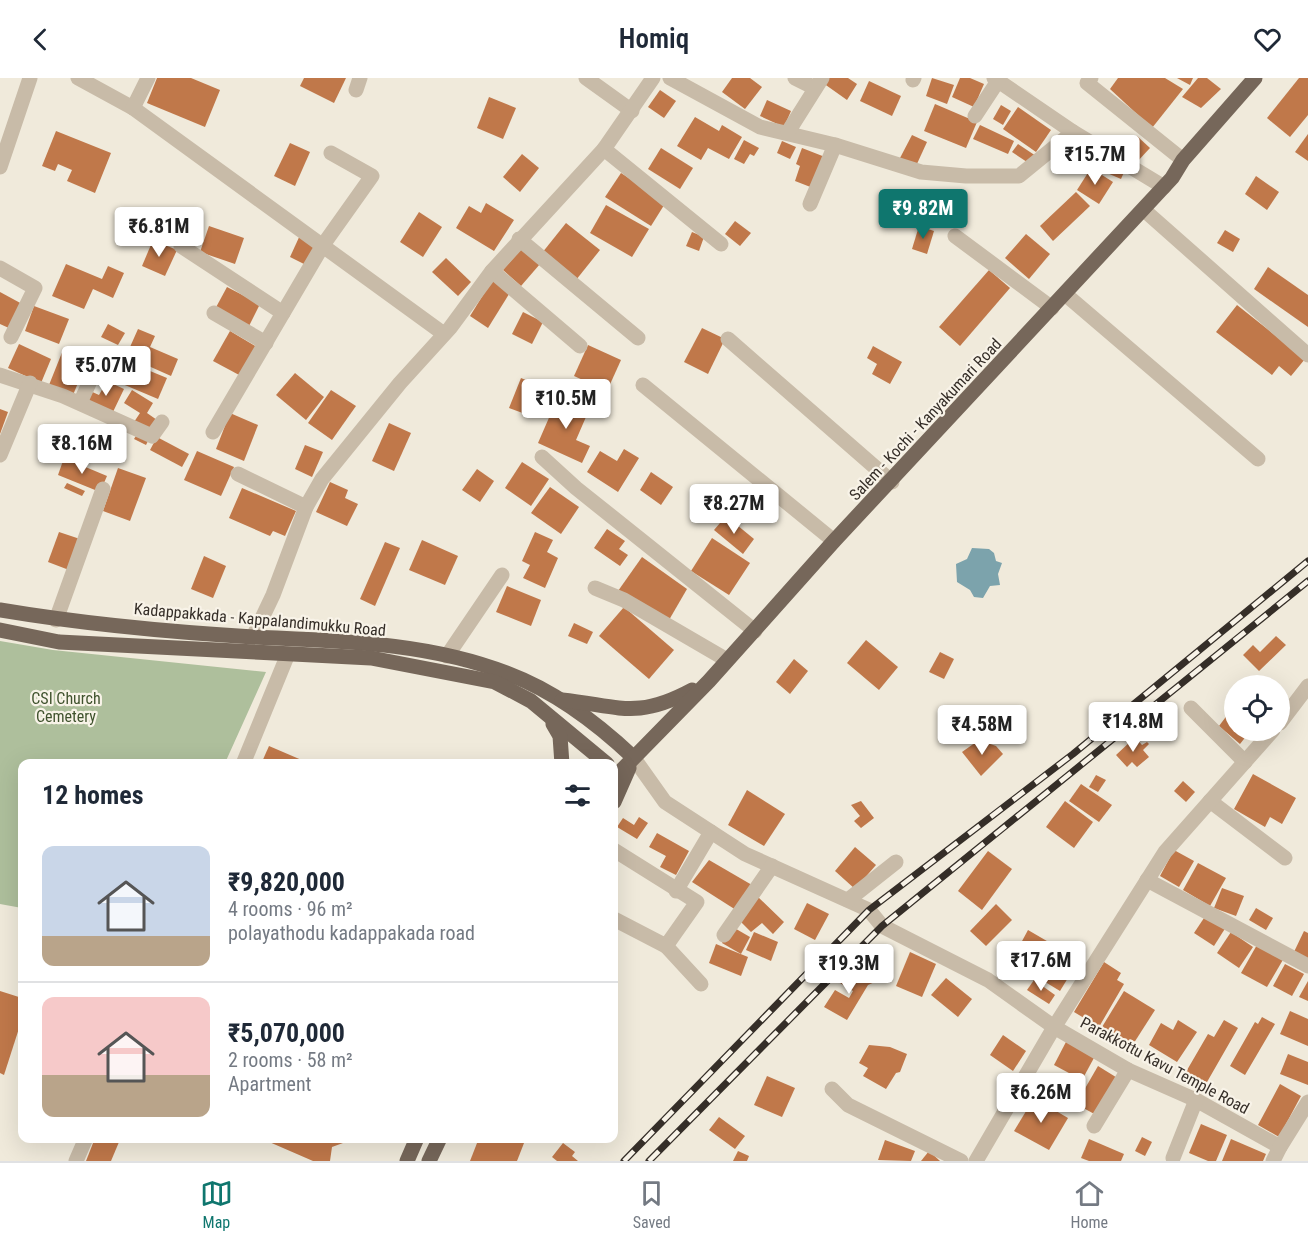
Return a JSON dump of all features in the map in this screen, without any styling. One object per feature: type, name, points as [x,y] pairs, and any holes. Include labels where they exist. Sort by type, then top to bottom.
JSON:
[{"type":"main road","name":"Salem - Kochi - Kanyakumari Road","points":[[618,768],[633,757],[709,681],[834,541],[892,482],[1164,188],[1184,160],[1255,78]]},
{"type":"main road","name":"Kadappakkada - Kappalandimukku Road","points":[[0,610],[56,620],[253,637],[348,641],[447,656],[509,674],[559,700],[633,757]]},
{"type":"main road","name":"Kadappakkada - Kappalandimukku Road","points":[[0,630],[59,642],[371,658],[495,682],[531,701],[599,759]]},
{"type":"main road","points":[[559,700],[613,709],[639,710],[659,706],[709,681]]},
{"type":"main road","points":[[550,718],[560,736],[562,759]]},
{"type":"main road","points":[[618,793],[633,757]]},
{"type":"main road","points":[[407,1161],[415,1143]]},
{"type":"main road","points":[[429,1161],[438,1143]]},
{"type":"street","points":[[0,162],[30,78]]},
{"type":"street","points":[[133,108],[148,78]]},
{"type":"street","points":[[586,78],[632,111]]},
{"type":"street","points":[[253,637],[273,596],[306,507],[322,479],[400,383],[444,334],[519,239],[604,149],[653,78]]},
{"type":"street","points":[[670,78],[760,127],[788,132],[921,172],[966,176],[1019,176],[1072,132]]},
{"type":"street","points":[[788,132],[818,83],[795,78]]},
{"type":"street","points":[[1091,78],[1087,83],[1184,160]]},
{"type":"street","points":[[83,80],[133,108],[444,334]]},
{"type":"street","points":[[975,116],[996,80],[1072,132],[1164,188]]},
{"type":"street","points":[[810,204],[834,145]]},
{"type":"street","points":[[604,149],[721,244]]},
{"type":"street","points":[[213,432],[323,245],[372,176],[331,153]]},
{"type":"street","points":[[1144,210],[1308,355]]},
{"type":"street","points":[[955,236],[1052,308]]},
{"type":"street","points":[[519,239],[638,338]]},
{"type":"street","points":[[181,246],[283,313]]},
{"type":"street","points":[[0,268],[35,288],[11,337]]},
{"type":"street","points":[[492,271],[580,346]]},
{"type":"street","points":[[1065,294],[1257,459]]},
{"type":"street","points":[[214,313],[266,343]]},
{"type":"street","points":[[728,339],[892,482]]},
{"type":"street","points":[[80,403],[102,355],[124,355]]},
{"type":"street","points":[[0,375],[80,403],[152,436],[162,422]]},
{"type":"street","points":[[0,455],[30,384]]},
{"type":"street","points":[[643,385],[834,541]]},
{"type":"street","points":[[542,457],[576,488],[755,631]]},
{"type":"street","points":[[238,474],[306,507]]},
{"type":"street","points":[[56,620],[103,489]]},
{"type":"street","points":[[447,656],[502,576]]},
{"type":"street","points":[[595,588],[624,600],[727,660]]},
{"type":"street","points":[[245,759],[288,654]]},
{"type":"street","points":[[1290,710],[1308,686]]},
{"type":"street","points":[[1191,708],[1245,762]]},
{"type":"street","points":[[976,1161],[1054,1027],[1165,852],[1263,741]]},
{"type":"street","name":"Parakkottu Kavu Temple Road","points":[[633,757],[665,802],[745,854],[869,910],[882,926],[988,980],[1054,1027],[1128,1070],[1197,1100],[1277,1154]]},
{"type":"street","points":[[1210,801],[1285,858]]},
{"type":"street","points":[[676,891],[711,832]]},
{"type":"street","points":[[618,853],[696,902],[666,946]]},
{"type":"street","points":[[848,900],[896,862]]},
{"type":"street","points":[[724,935],[772,866]]},
{"type":"street","points":[[1148,880],[1308,966]]},
{"type":"street","points":[[618,921],[666,946],[701,984]]},
{"type":"street","points":[[1094,1126],[1128,1070]]},
{"type":"street","points":[[832,1089],[848,1106],[960,1161]]},
{"type":"street","points":[[1173,1158],[1197,1100]]},
{"type":"street","points":[[1277,1154],[1308,1102]]},
{"type":"street","points":[[76,1161],[84,1143]]},
{"type":"green space","name":"CSI Church Cemetery","points":[[0,641],[53,650],[266,672],[227,759],[18,759],[18,907],[0,904]]},
{"type":"water","points":[[972,548],[989,549],[994,553],[996,561],[1002,563],[998,574],[1000,585],[990,586],[983,598],[974,597],[970,590],[957,582],[956,564],[967,559]]},
{"type":"building","points":[[157,78],[191,78],[220,90],[205,127],[147,103]]},
{"type":"building","points":[[304,78],[346,78],[334,103],[300,86]]},
{"type":"building","points":[[732,78],[750,78],[762,87],[745,109],[722,92]]},
{"type":"building","points":[[826,78],[848,78],[857,84],[847,100],[823,83]]},
{"type":"building","points":[[932,78],[954,85],[947,104],[926,96]]},
{"type":"building","points":[[960,78],[970,78],[984,84],[974,107],[952,97]]},
{"type":"building","points":[[1118,78],[1165,78],[1183,89],[1152,128],[1110,89]]},
{"type":"building","points":[[1177,78],[1193,78],[1190,85]]},
{"type":"building","points":[[1198,78],[1207,78],[1221,89],[1201,108],[1182,97]]},
{"type":"building","points":[[1299,78],[1308,78],[1308,115],[1290,137],[1267,118]]},
{"type":"building","points":[[869,81],[901,96],[892,116],[860,101]]},
{"type":"building","points":[[660,90],[676,101],[664,118],[648,107]]},
{"type":"building","points":[[489,97],[516,108],[503,139],[477,128]]},
{"type":"building","points":[[767,100],[791,111],[784,127],[760,116]]},
{"type":"building","points":[[935,104],[977,122],[966,148],[924,131]]},
{"type":"building","points":[[1001,105],[1011,111],[1003,125],[993,119]]},
{"type":"building","points":[[1018,107],[1051,130],[1036,152],[1003,129]]},
{"type":"building","points":[[695,117],[719,131],[722,125],[742,137],[729,159],[708,148],[701,160],[677,146]]},
{"type":"building","points":[[980,125],[1014,141],[1008,154],[973,139]]},
{"type":"building","points":[[56,131],[111,153],[95,193],[67,181],[72,170],[58,164],[55,171],[42,166]]},
{"type":"building","points":[[1308,134],[1308,161],[1295,152]]},
{"type":"building","points":[[912,135],[927,142],[916,166],[900,158]]},
{"type":"building","points":[[1137,136],[1150,148],[1136,163],[1123,152]]},
{"type":"building","points":[[744,140],[759,148],[754,156],[750,154],[744,164],[734,159]]},
{"type":"building","points":[[782,141],[796,147],[790,159],[777,153]]},
{"type":"building","points":[[290,143],[310,152],[295,186],[274,176]]},
{"type":"building","points":[[1018,144],[1036,156],[1030,164],[1012,152]]},
{"type":"building","points":[[661,148],[693,168],[680,189],[648,169]]},
{"type":"building","points":[[802,148],[825,157],[813,188],[795,181],[800,166],[796,164]]},
{"type":"building","points":[[522,154],[539,168],[520,192],[503,177]]},
{"type":"building","points":[[1091,155],[1125,170],[1121,179],[1086,164]]},
{"type":"building","points":[[1091,168],[1113,182],[1099,204],[1077,190]]},
{"type":"building","points":[[621,173],[666,202],[651,226],[605,197]]},
{"type":"building","points":[[1256,176],[1279,192],[1267,210],[1245,194]]},
{"type":"building","points":[[1076,192],[1090,206],[1053,241],[1040,226]]},
{"type":"building","points":[[928,196],[949,206],[939,227],[918,216]]},
{"type":"building","points":[[486,203],[514,220],[494,251],[456,228],[469,206],[481,213]]},
{"type":"building","points":[[606,205],[649,229],[632,257],[590,233]]},
{"type":"building","points":[[419,212],[442,227],[423,257],[400,242]]},
{"type":"building","points":[[735,221],[751,233],[740,246],[725,234]]},
{"type":"building","points":[[566,223],[600,250],[576,280],[542,253]]},
{"type":"building","points":[[209,226],[244,238],[235,264],[200,252]]},
{"type":"building","points":[[919,226],[934,231],[927,254],[912,249]]},
{"type":"building","points":[[1225,230],[1240,239],[1233,252],[1217,243]]},
{"type":"building","points":[[692,232],[704,237],[699,251],[686,246]]},
{"type":"building","points":[[301,233],[320,242],[308,266],[290,257]]},
{"type":"building","points":[[1026,234],[1050,254],[1029,279],[1005,258]]},
{"type":"building","points":[[153,240],[177,250],[165,276],[142,266]]},
{"type":"building","points":[[522,248],[540,264],[521,286],[503,270]]},
{"type":"building","points":[[446,258],[471,282],[458,296],[432,272]]},
{"type":"building","points":[[66,264],[102,279],[108,266],[124,273],[113,298],[93,289],[84,309],[52,296]]},
{"type":"building","points":[[1268,267],[1308,295],[1308,327],[1254,289]]},
{"type":"building","points":[[989,270],[1010,288],[960,346],[939,327]]},
{"type":"building","points":[[493,279],[511,291],[488,328],[470,316]]},
{"type":"building","points":[[227,287],[260,304],[248,328],[214,311]]},
{"type":"building","points":[[0,292],[24,305],[11,329],[0,324]]},
{"type":"building","points":[[1237,305],[1305,359],[1291,376],[1279,366],[1272,375],[1216,332]]},
{"type":"building","points":[[34,306],[69,319],[59,344],[25,331]]},
{"type":"building","points":[[523,312],[543,322],[532,344],[512,334]]},
{"type":"building","points":[[108,324],[125,333],[118,345],[101,337]]},
{"type":"building","points":[[702,328],[725,339],[708,374],[684,362]]},
{"type":"building","points":[[138,329],[155,336],[150,347],[178,359],[171,376],[126,356]]},
{"type":"building","points":[[230,331],[257,347],[241,376],[213,361]]},
{"type":"building","points":[[19,344],[51,359],[41,383],[8,368]]},
{"type":"building","points":[[588,345],[621,360],[607,391],[574,376]]},
{"type":"building","points":[[873,346],[902,362],[890,384],[872,374],[877,364],[867,358]]},
{"type":"building","points":[[63,350],[87,361],[73,395],[49,385]]},
{"type":"building","points":[[121,359],[167,378],[158,399],[113,380]]},
{"type":"building","points":[[295,373],[324,397],[306,420],[276,395]]},
{"type":"building","points":[[521,378],[540,386],[528,415],[509,408]]},
{"type":"building","points":[[107,381],[124,389],[112,414],[83,399],[88,390],[99,395]]},
{"type":"building","points":[[132,390],[153,403],[147,413],[157,420],[150,432],[134,422],[140,413],[124,403]]},
{"type":"building","points":[[331,390],[356,406],[332,440],[308,423]]},
{"type":"building","points":[[594,391],[603,398],[596,408],[586,402]]},
{"type":"building","points":[[558,397],[589,410],[576,440],[590,446],[582,463],[538,443]]},
{"type":"building","points":[[0,409],[8,412],[0,434]]},
{"type":"building","points":[[230,413],[258,425],[244,461],[216,449]]},
{"type":"building","points":[[389,423],[411,433],[394,471],[372,461]]},
{"type":"building","points":[[139,431],[150,437],[146,445],[134,439]]},
{"type":"building","points":[[157,437],[189,454],[182,467],[150,450]]},
{"type":"building","points":[[305,445],[323,452],[312,477],[295,469]]},
{"type":"building","points":[[624,449],[639,458],[618,492],[587,472],[600,451],[617,461]]},
{"type":"building","points":[[197,451],[234,467],[221,496],[184,480]]},
{"type":"building","points":[[64,458],[107,476],[100,492],[58,475]]},
{"type":"building","points":[[522,462],[549,479],[531,506],[505,488]]},
{"type":"building","points":[[118,468],[146,478],[130,521],[103,511]]},
{"type":"building","points":[[477,469],[494,481],[480,502],[462,490]]},
{"type":"building","points":[[651,472],[673,487],[661,505],[640,490]]},
{"type":"building","points":[[330,482],[348,490],[345,498],[358,504],[347,526],[316,512]]},
{"type":"building","points":[[67,483],[85,491],[82,496],[64,488]]},
{"type":"building","points":[[550,487],[579,507],[561,534],[531,513]]},
{"type":"building","points":[[242,488],[296,511],[285,536],[273,531],[270,536],[229,518]]},
{"type":"building","points":[[726,516],[754,539],[743,554],[714,530]]},
{"type":"building","points":[[607,529],[625,541],[619,549],[628,555],[620,566],[594,548]]},
{"type":"building","points":[[59,532],[80,539],[69,570],[48,562]]},
{"type":"building","points":[[535,532],[553,540],[547,552],[558,558],[545,588],[523,578],[530,565],[522,561]]},
{"type":"building","points":[[712,538],[750,563],[729,595],[691,571]]},
{"type":"building","points":[[422,540],[458,556],[445,585],[409,570]]},
{"type":"building","points":[[385,542],[400,548],[375,606],[360,599]]},
{"type":"building","points":[[204,556],[226,566],[213,598],[191,589]]},
{"type":"building","points":[[642,557],[687,589],[669,620],[618,591]]},
{"type":"building","points":[[507,586],[541,600],[531,626],[496,612]]},
{"type":"building","points":[[624,607],[674,650],[649,679],[599,636]]},
{"type":"building","points":[[574,623],[593,632],[587,644],[568,636]]},
{"type":"building","points":[[1276,636],[1286,645],[1259,671],[1243,655],[1253,645],[1260,652]]},
{"type":"building","points":[[866,640],[898,667],[879,690],[847,663]]},
{"type":"building","points":[[940,652],[954,659],[944,679],[929,672]]},
{"type":"building","points":[[794,659],[808,671],[790,694],[776,682]]},
{"type":"building","points":[[1224,719],[1224,730],[1219,726]]},
{"type":"building","points":[[1133,735],[1142,745],[1147,742],[1149,744],[1143,750],[1149,757],[1137,767],[1132,762],[1127,767],[1116,755],[1131,741],[1129,739]]},
{"type":"building","points":[[979,740],[996,746],[1003,754],[981,776],[962,752]]},
{"type":"building","points":[[269,746],[299,759],[263,759]]},
{"type":"building","points":[[1253,774],[1296,798],[1282,824],[1270,817],[1265,827],[1234,809]]},
{"type":"building","points":[[1096,775],[1106,780],[1098,792],[1089,787]]},
{"type":"building","points":[[1183,781],[1195,792],[1186,802],[1174,791]]},
{"type":"building","points":[[1081,784],[1112,805],[1099,822],[1069,801]]},
{"type":"building","points":[[747,790],[785,814],[764,846],[728,825]]},
{"type":"building","points":[[861,801],[874,818],[861,828],[854,821],[860,816],[851,805]]},
{"type":"building","points":[[1065,801],[1093,822],[1074,848],[1046,827]]},
{"type":"building","points":[[639,817],[648,823],[637,839],[618,828],[623,818],[634,825]]},
{"type":"building","points":[[657,833],[689,851],[676,875],[660,867],[666,856],[649,847]]},
{"type":"building","points":[[855,847],[876,865],[855,889],[835,871]]},
{"type":"building","points":[[1174,850],[1194,861],[1179,887],[1160,876]]},
{"type":"building","points":[[988,851],[1012,869],[982,910],[958,891]]},
{"type":"building","points":[[709,860],[752,885],[736,910],[692,882]]},
{"type":"building","points":[[1198,863],[1226,878],[1210,906],[1183,890]]},
{"type":"building","points":[[1222,888],[1244,896],[1236,916],[1214,908]]},
{"type":"building","points":[[758,897],[784,922],[773,934],[762,923],[751,932],[738,919]]},
{"type":"building","points":[[807,903],[829,914],[815,940],[794,929]]},
{"type":"building","points":[[996,904],[1012,920],[986,946],[970,931]]},
{"type":"building","points":[[1256,908],[1273,918],[1266,930],[1249,920]]},
{"type":"building","points":[[1206,915],[1226,927],[1214,946],[1194,933]]},
{"type":"building","points":[[731,926],[750,937],[741,954],[722,943]]},
{"type":"building","points":[[1028,930],[1052,944],[1032,979],[1017,970],[1022,961],[1014,956]]},
{"type":"building","points":[[1304,931],[1308,933],[1308,961],[1293,954]]},
{"type":"building","points":[[754,932],[778,942],[771,961],[746,950]]},
{"type":"building","points":[[1231,932],[1253,947],[1239,968],[1217,953]]},
{"type":"building","points":[[1258,943],[1284,958],[1267,987],[1241,973]]},
{"type":"building","points":[[716,944],[748,957],[741,976],[709,963]]},
{"type":"building","points":[[910,952],[936,964],[922,997],[896,986]]},
{"type":"building","points":[[1051,953],[1074,968],[1060,991],[1037,977]]},
{"type":"building","points":[[1104,962],[1121,973],[1117,980],[1124,984],[1099,1027],[1074,1012]]},
{"type":"building","points":[[1285,964],[1304,974],[1292,996],[1273,986]]},
{"type":"building","points":[[847,970],[861,979],[874,974],[877,981],[868,985],[847,1020],[824,1007],[835,990],[849,998],[853,991],[840,983]]},
{"type":"building","points":[[946,978],[972,999],[958,1017],[931,995]]},
{"type":"building","points":[[1034,980],[1055,995],[1049,1004],[1027,990]]},
{"type":"building","points":[[1308,981],[1308,1001],[1299,997]]},
{"type":"building","points":[[0,991],[18,997],[18,1031],[4,1075],[0,1073]]},
{"type":"building","points":[[1124,991],[1155,1010],[1132,1046],[1102,1027]]},
{"type":"building","points":[[1290,1011],[1308,1019],[1308,1046],[1280,1034]]},
{"type":"building","points":[[1262,1017],[1275,1024],[1245,1075],[1230,1066],[1255,1022],[1258,1024]]},
{"type":"building","points":[[1178,1020],[1197,1032],[1177,1062],[1149,1045],[1161,1023],[1173,1030]]},
{"type":"building","points":[[1224,1020],[1238,1028],[1203,1089],[1183,1077],[1208,1034],[1214,1037]]},
{"type":"building","points":[[1003,1035],[1026,1051],[1013,1071],[990,1055]]},
{"type":"building","points":[[1067,1040],[1095,1056],[1082,1080],[1054,1065]]},
{"type":"building","points":[[869,1045],[890,1047],[907,1054],[900,1072],[896,1073],[886,1089],[863,1076],[868,1068],[859,1063]]},
{"type":"building","points":[[1288,1054],[1308,1062],[1308,1085],[1280,1074]]},
{"type":"building","points":[[1098,1066],[1119,1079],[1098,1116],[1076,1104]]},
{"type":"building","points":[[767,1076],[795,1088],[782,1117],[754,1105]]},
{"type":"building","points":[[1280,1084],[1301,1096],[1279,1137],[1258,1125]]},
{"type":"building","points":[[1034,1098],[1068,1118],[1049,1150],[1014,1131]]},
{"type":"building","points":[[719,1117],[745,1136],[735,1149],[709,1130]]},
{"type":"building","points":[[1201,1124],[1227,1135],[1216,1161],[1208,1161],[1189,1153]]},
{"type":"building","points":[[1142,1137],[1152,1142],[1145,1156],[1135,1151]]},
{"type":"building","points":[[1089,1139],[1124,1154],[1121,1161],[1089,1161],[1081,1158]]},
{"type":"building","points":[[1231,1139],[1266,1154],[1263,1161],[1222,1161]]},
{"type":"building","points":[[885,1140],[915,1151],[911,1161],[878,1160]]},
{"type":"building","points":[[93,1143],[119,1143],[111,1161],[86,1161]]},
{"type":"building","points":[[272,1143],[343,1143],[332,1147],[330,1161],[313,1161]]},
{"type":"building","points":[[477,1143],[524,1143],[517,1161],[470,1161]]},
{"type":"building","points":[[563,1143],[575,1152],[572,1156],[578,1161],[557,1161],[552,1157]]},
{"type":"building","points":[[738,1151],[749,1156],[747,1161],[733,1161]]},
{"type":"building","points":[[929,1151],[940,1161],[921,1161]]},
{"type":"railway","points":[[624,1161],[869,910],[1073,754],[1308,561]]},
{"type":"railway","points":[[649,1161],[882,926],[1308,581]]}]
